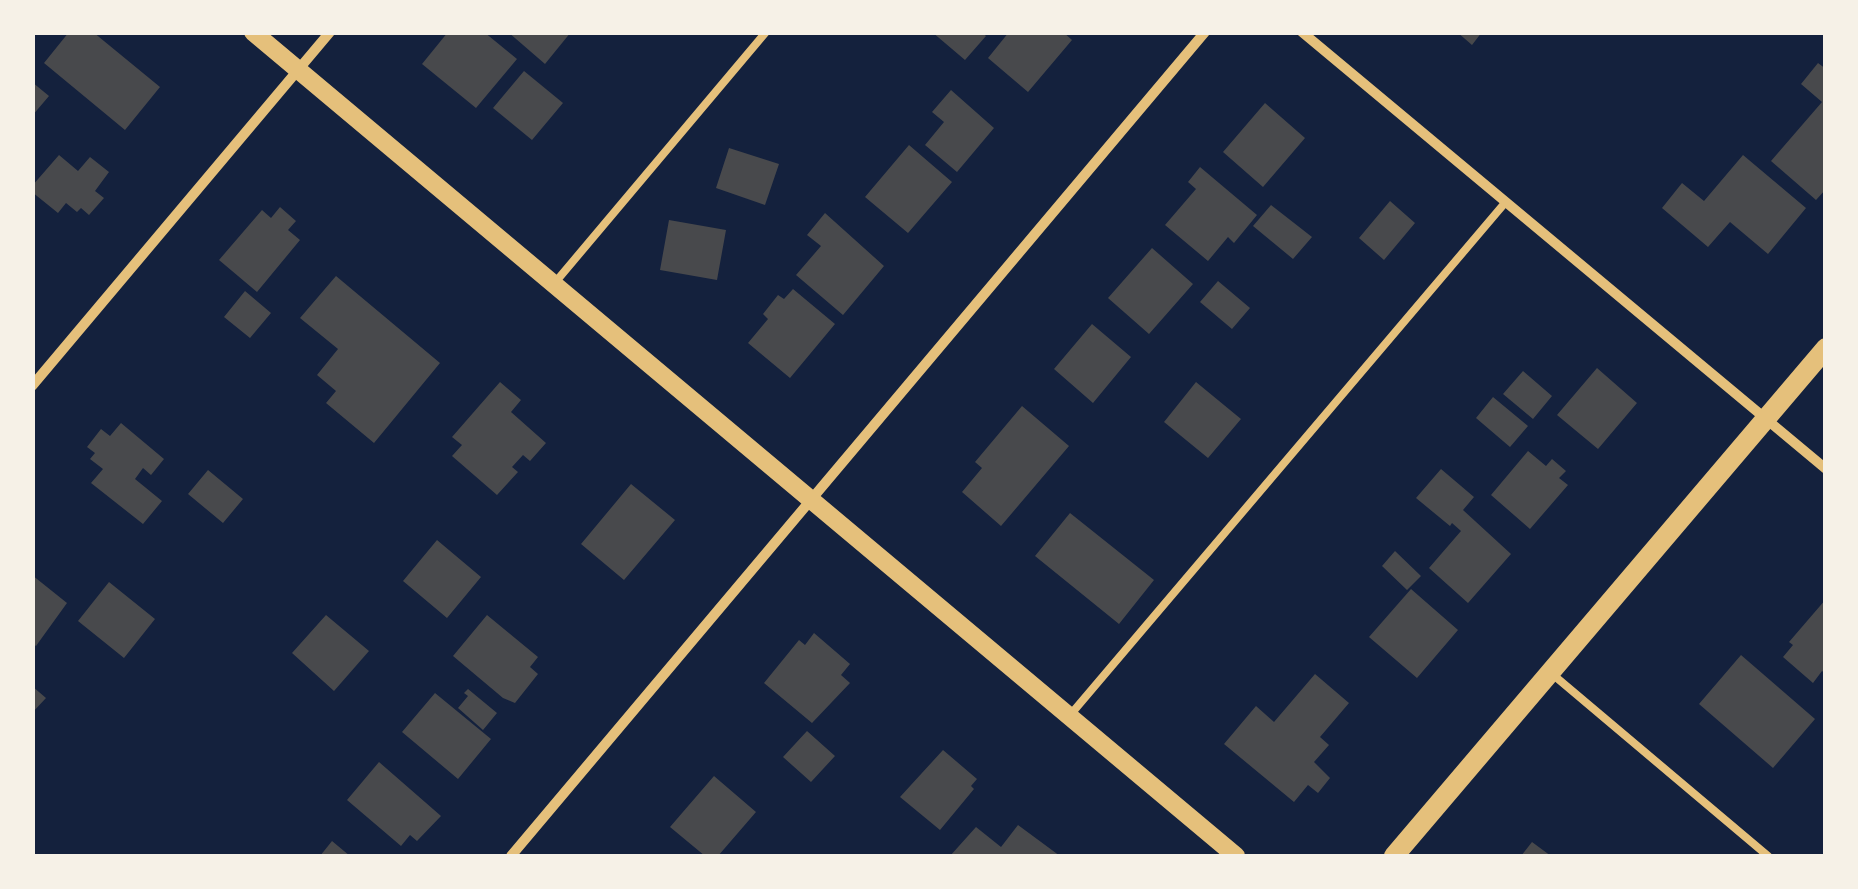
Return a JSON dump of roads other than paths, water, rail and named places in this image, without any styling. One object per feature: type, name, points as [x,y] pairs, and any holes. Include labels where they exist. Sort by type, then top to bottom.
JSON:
[{"type":"main road","points":[[1394,856],[1826,348]]},
{"type":"street","points":[[253,32],[1236,856]]},
{"type":"street","points":[[32,386],[330,32]]},
{"type":"street","points":[[511,856],[1205,32]]},
{"type":"street","points":[[1302,32],[1504,204],[1826,468]]},
{"type":"lane","points":[[553,285],[766,32]]},
{"type":"lane","points":[[1068,718],[1504,204]]},
{"type":"lane","points":[[1551,673],[1768,856]]}]
